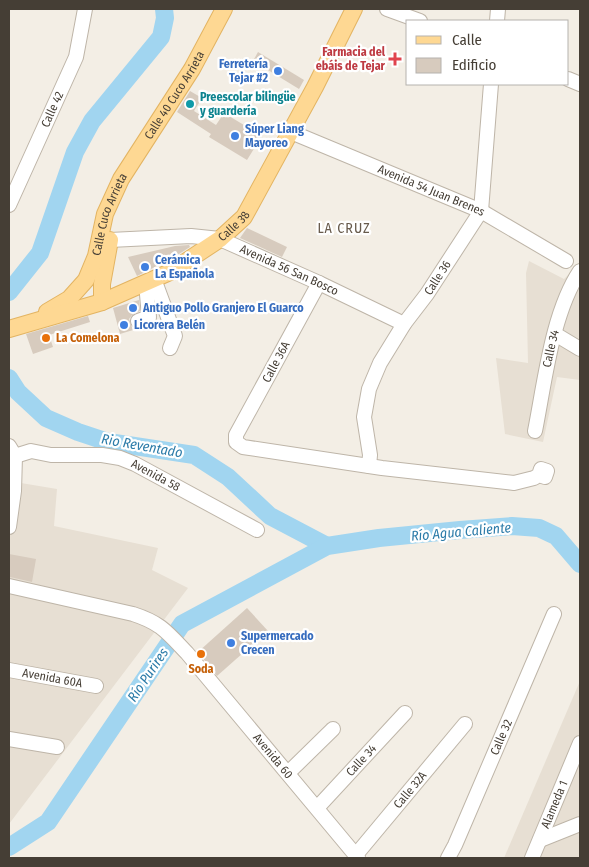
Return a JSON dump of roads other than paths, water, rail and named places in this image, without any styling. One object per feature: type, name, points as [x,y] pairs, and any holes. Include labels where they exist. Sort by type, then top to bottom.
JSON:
[{"type":"main road","name":"Calle 40 Cuco Arrieta","points":[[121,179],[192,69],[224,9]]},
{"type":"main road","name":"Calle 38","points":[[9,329],[102,302],[170,272],[220,239],[244,217],[291,132],[354,9]]},
{"type":"main road","name":"Calle Cuco Arrieta","points":[[102,302],[102,284],[121,179]]},
{"type":"main road","name":"Calle Cuco Arrieta","points":[[9,329],[56,308],[69,299],[86,280],[96,256],[105,214],[121,179]]},
{"type":"street","name":"Calle 42","points":[[9,205],[76,57],[85,9]]},
{"type":"street","points":[[387,9],[417,20]]},
{"type":"street","name":"Calle 36","points":[[369,466],[370,455],[364,418],[369,389],[380,363],[404,324],[427,294],[481,211],[491,85]]},
{"type":"street","name":"Avenida 54 Juan Brenes","points":[[291,132],[481,211],[566,261]]},
{"type":"street","name":"Avenida 56 San Bosco","points":[[110,240],[191,236],[220,239],[319,283],[404,324]]},
{"type":"street","name":"Calle 34","points":[[535,430],[563,302],[580,271]]},
{"type":"street","points":[[138,321],[148,317],[150,281]]},
{"type":"street","points":[[150,281],[175,336],[170,348]]},
{"type":"street","name":"Calle 36A","points":[[319,283],[236,435],[236,442],[243,447],[369,466]]},
{"type":"street","points":[[555,334],[580,349]]},
{"type":"street","points":[[9,527],[14,491],[12,451]]},
{"type":"street","name":"Avenida 58","points":[[12,451],[31,451],[51,455],[102,455],[120,458],[135,464],[257,530]]},
{"type":"street","points":[[369,466],[514,483],[539,476]]},
{"type":"street","name":"Avenida 60","points":[[9,586],[133,614],[151,620],[164,629],[187,653],[357,857]]},
{"type":"street","name":"Calle 32","points":[[448,858],[554,614]]},
{"type":"street","name":"Avenida 60A","points":[[9,670],[96,686]]},
{"type":"street","name":"Calle 34","points":[[317,808],[405,713]]},
{"type":"street","name":"Calle 32A","points":[[357,857],[465,724]]},
{"type":"street","points":[[288,773],[333,728]]},
{"type":"street","points":[[9,739],[57,746]]},
{"type":"street","name":"Alameda 1","points":[[532,858],[580,743]]},
{"type":"street","points":[[565,780],[580,774]]},
{"type":"street","points":[[540,840],[580,824]]},
{"type":"waterway","name":"Rio Reventado","points":[[9,292],[40,253],[75,152],[92,121],[161,37],[165,18],[164,9]]},
{"type":"waterway","name":"Rio Reventado","points":[[9,378],[18,392],[46,418],[78,432],[108,442],[194,455],[228,477],[270,516],[327,546]]},
{"type":"waterway","name":"Río Purires","points":[[9,847],[48,822],[182,624],[327,546],[379,538],[512,526],[539,528],[556,536],[580,564]]},
{"type":"place","name":"Farmacia del ebáis de Tejar","points":[[395,59]]},
{"type":"place","name":"Ferretería Tejar #2","points":[[278,71]]},
{"type":"place","name":"Preescolar bilingüe y guardería","points":[[190,104]]},
{"type":"place","name":"Súper Liang Mayoreo","points":[[235,136]]},
{"type":"place","name":"Cerámica La Española","points":[[145,267]]},
{"type":"place","name":"Antiguo Pollo Granjero El Guarco","points":[[133,308]]},
{"type":"place","name":"Licorera Belén","points":[[124,325]]},
{"type":"place","name":"La Comelona","points":[[46,338]]},
{"type":"place","name":"Supermercado Crecen","points":[[231,643]]},
{"type":"place","name":"Soda","points":[[201,654]]},
{"type":"district","name":"LA CRUZ","points":[[344,228]]},
{"type":"water label","name":"Río Agua Caliente","points":[[461,532]]}]
